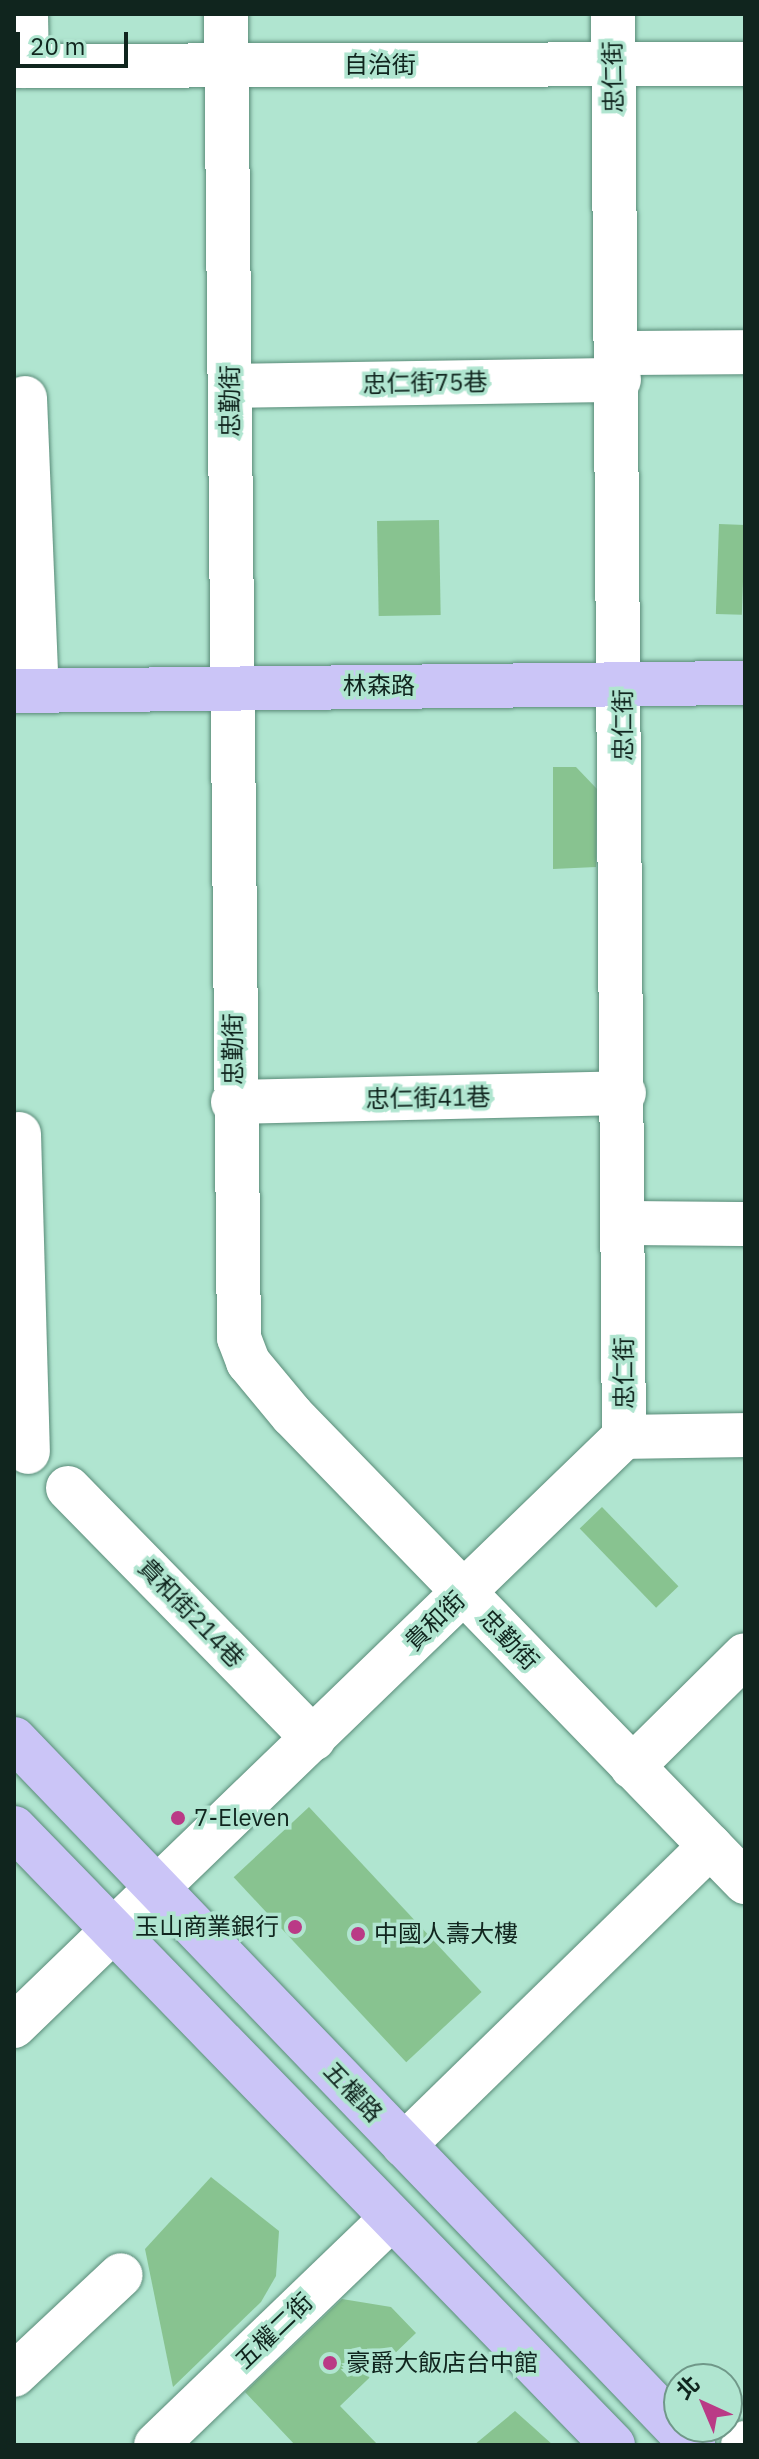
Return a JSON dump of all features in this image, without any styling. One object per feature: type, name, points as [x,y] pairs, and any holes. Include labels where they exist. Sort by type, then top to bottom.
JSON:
[{"type":"main road","name":"林森路","points":[[25,691],[745,683]]},
{"type":"main road","name":"五權路","points":[[14,1739],[693,2445]]},
{"type":"main road","points":[[14,1828],[613,2445]]},
{"type":"street","points":[[20,66],[26,14]]},
{"type":"street","name":"忠勤街","points":[[226,14],[231,386],[233,1102],[237,1312],[248,1362],[463,1593],[745,1882]]},
{"type":"street","name":"忠仁街","points":[[613,14],[622,684],[624,1437]]},
{"type":"street","name":"自治街","points":[[20,66],[745,64]]},
{"type":"street","name":"忠仁街75巷","points":[[231,386],[618,367],[745,352]]},
{"type":"street","points":[[25,398],[25,691]]},
{"type":"street","name":"忠仁街41巷","points":[[233,1102],[624,1093]]},
{"type":"street","points":[[19,1134],[20,1296],[28,1452]]},
{"type":"street","points":[[624,1223],[745,1224]]},
{"type":"street","points":[[624,1437],[745,1435]]},
{"type":"street","name":"貴和街","points":[[14,2026],[624,1437]]},
{"type":"street","name":"貴和街214巷","points":[[68,1488],[314,1739]]},
{"type":"street","points":[[632,1767],[745,1655]]},
{"type":"street","points":[[404,2145],[710,1846]]},
{"type":"street","name":"五權二街","points":[[156,2445],[392,2218]]},
{"type":"street","points":[[14,2375],[121,2275]]},
{"type":"building","points":[[439,520],[441,615],[379,616],[377,521]]},
{"type":"building","points":[[719,524],[745,525],[742,615],[716,614]]},
{"type":"building","points":[[553,767],[576,767],[597,789],[596,867],[553,869]]},
{"type":"building","points":[[602,1507],[678,1586],[656,1608],[580,1529]]},
{"type":"building","name":"中國人壽大樓","points":[[309,1807],[482,1992],[406,2062],[234,1877]]},
{"type":"building","points":[[211,2177],[279,2231],[276,2276],[261,2302],[173,2387],[145,2249]]},
{"type":"building","name":"豪爵大飯店台中館","points":[[342,2299],[391,2307],[416,2333],[340,2406],[378,2445],[295,2445],[245,2392]]},
{"type":"building","points":[[515,2411],[553,2445],[474,2445]]},
{"type":"place","name":"7-Eleven","points":[[178,1818]]},
{"type":"place","name":"玉山商業銀行","points":[[295,1927]]},
{"type":"place","name":"中國人壽大樓","points":[[358,1934]]},
{"type":"place","name":"豪爵大飯店台中館","points":[[330,2363]]}]
